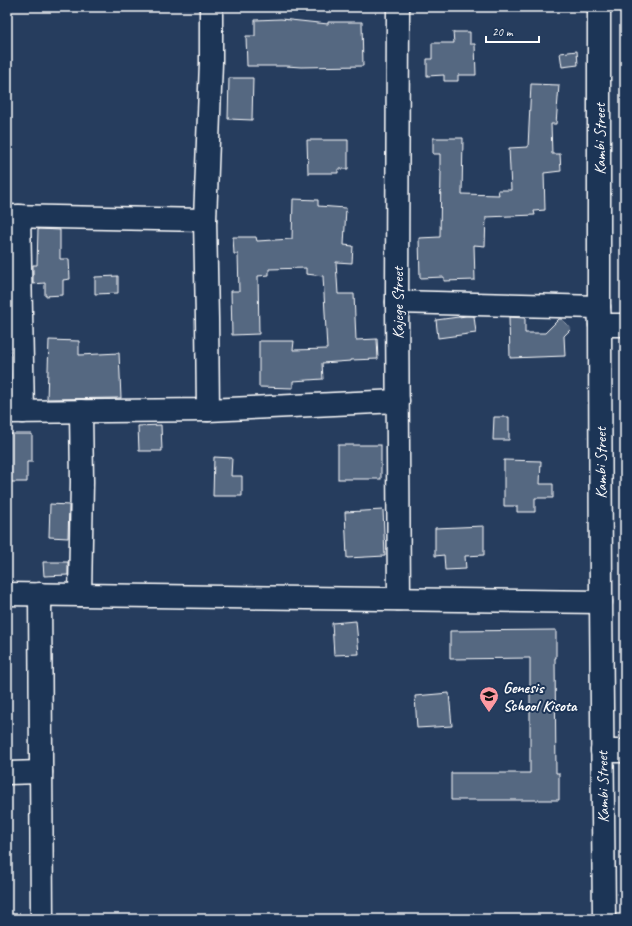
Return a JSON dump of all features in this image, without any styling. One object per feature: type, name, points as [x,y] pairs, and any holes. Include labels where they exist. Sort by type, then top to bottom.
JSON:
[{"type":"street","points":[[208,410],[205,220],[211,62],[211,7]]},
{"type":"street","name":"Kajege Street","points":[[398,7],[397,302],[399,599]]},
{"type":"street","name":"Kambi Street","points":[[599,7],[601,602],[604,919]]},
{"type":"street","points":[[205,220],[13,216],[15,412],[208,410],[398,401]]},
{"type":"street","points":[[397,302],[600,316],[625,325]]},
{"type":"street","points":[[80,595],[82,482],[81,412]]},
{"type":"street","points":[[7,594],[601,602]]},
{"type":"street","points":[[40,594],[42,919]]},
{"type":"street","points":[[602,751],[625,751]]},
{"type":"street","points":[[7,773],[42,772]]},
{"type":"building","points":[[281,19],[328,24],[328,22],[362,22],[363,66],[247,66],[246,36],[255,36],[255,20]]},
{"type":"building","points":[[453,32],[470,32],[470,44],[475,44],[476,75],[458,75],[458,81],[444,81],[444,75],[427,76],[427,59],[432,59],[432,43],[454,43]]},
{"type":"building","points":[[577,51],[578,65],[562,67],[560,53]]},
{"type":"building","points":[[229,78],[253,78],[252,120],[228,119]]},
{"type":"building","points":[[531,84],[559,85],[556,124],[551,124],[552,154],[560,154],[561,171],[544,173],[545,210],[534,211],[535,215],[486,217],[485,246],[474,245],[475,280],[444,281],[444,277],[420,278],[419,238],[440,237],[440,154],[433,154],[433,138],[463,138],[462,194],[499,195],[498,190],[511,190],[509,148],[528,147]]},
{"type":"building","points":[[307,140],[348,140],[348,169],[338,169],[338,173],[308,173]]},
{"type":"building","points":[[293,199],[318,200],[318,206],[346,208],[344,245],[353,246],[352,263],[336,262],[338,294],[354,294],[356,340],[377,339],[378,359],[322,363],[323,379],[293,381],[293,388],[259,387],[259,341],[294,341],[293,350],[327,349],[323,276],[306,274],[306,268],[269,269],[269,275],[258,276],[259,334],[232,335],[231,291],[239,291],[238,254],[234,254],[233,237],[256,237],[257,241],[292,239]]},
{"type":"building","points":[[38,229],[60,230],[60,259],[69,259],[70,279],[63,280],[63,295],[45,296],[45,283],[33,284],[33,265],[37,265]]},
{"type":"building","points":[[118,276],[118,293],[95,294],[95,277]]},
{"type":"building","points":[[474,316],[476,333],[438,338],[436,320]]},
{"type":"building","points":[[509,317],[525,318],[525,333],[545,333],[559,319],[562,319],[571,329],[564,336],[565,356],[510,358]]},
{"type":"building","points":[[49,340],[79,341],[79,355],[119,353],[121,398],[47,399]]},
{"type":"building","points":[[494,417],[509,417],[509,440],[493,440]]},
{"type":"building","points":[[161,425],[162,451],[139,451],[138,426]]},
{"type":"building","points":[[7,434],[32,434],[32,462],[27,462],[27,482],[7,482]]},
{"type":"building","points":[[338,445],[381,445],[381,479],[338,479]]},
{"type":"building","points":[[214,457],[232,458],[231,476],[242,476],[242,496],[213,496]]},
{"type":"building","points":[[504,460],[541,461],[540,484],[553,484],[553,498],[535,498],[535,512],[517,512],[517,506],[504,506]]},
{"type":"building","points":[[50,504],[69,505],[68,538],[49,537]]},
{"type":"building","points":[[383,510],[385,556],[347,558],[345,512]]},
{"type":"building","points":[[484,526],[484,555],[465,556],[466,569],[445,570],[444,555],[435,556],[435,528]]},
{"type":"building","points":[[43,562],[68,562],[68,575],[44,576]]},
{"type":"building","points":[[356,621],[359,654],[334,655],[332,623]]},
{"type":"building","points":[[556,630],[556,773],[559,773],[559,800],[451,800],[451,773],[530,773],[530,658],[450,659],[450,631]]},
{"type":"building","points":[[449,693],[452,726],[417,728],[415,696]]},
{"type":"place","name":"Genesis School Kisota","points":[[489,713]]}]
